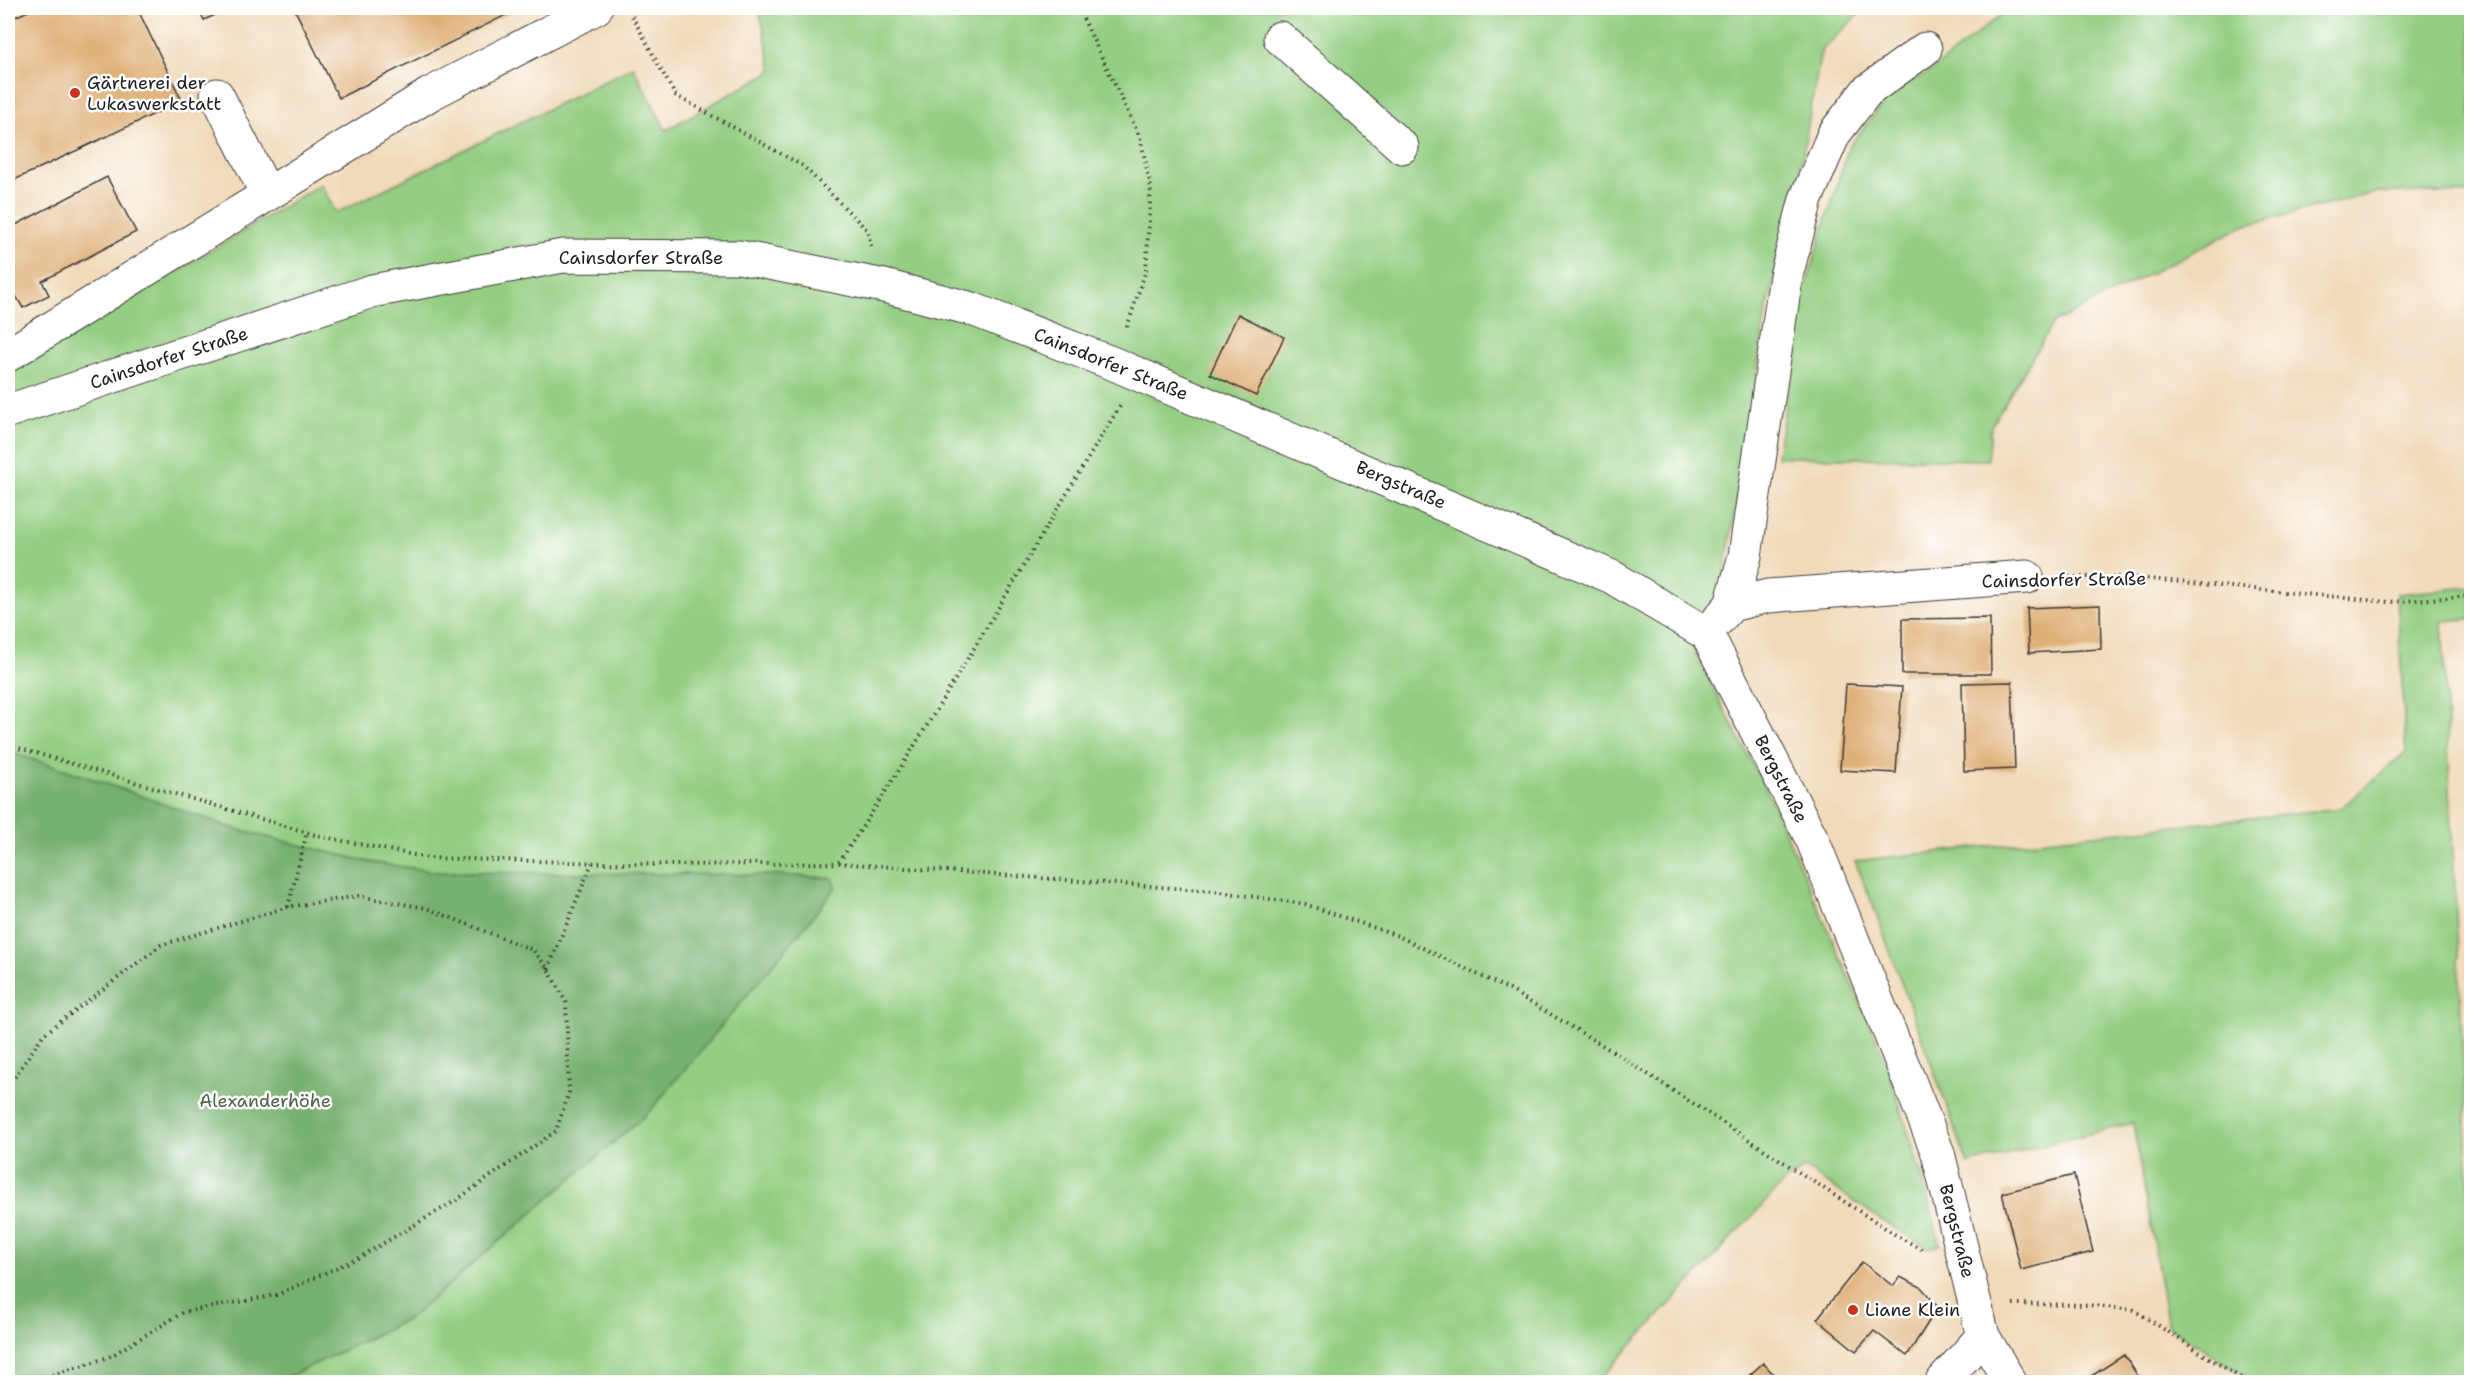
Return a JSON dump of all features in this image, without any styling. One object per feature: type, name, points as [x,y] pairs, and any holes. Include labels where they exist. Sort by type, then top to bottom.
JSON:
[{"type":"street","points":[[8,355],[430,94],[596,8]]},
{"type":"street","points":[[1280,38],[1402,147]]},
{"type":"street","points":[[1707,634],[1731,605],[1745,556],[1786,276],[1806,199],[1834,134],[1867,91],[1925,49]]},
{"type":"street","points":[[217,95],[267,194]]},
{"type":"street","name":"Cainsdorfer Straße","points":[[8,411],[372,291],[563,256],[739,257],[879,285],[972,309],[1114,364],[1268,429]]},
{"type":"street","name":"Bergstraße","points":[[1268,429],[1612,577],[1707,634],[1813,841],[1938,1153],[1980,1323],[2010,1383]]},
{"type":"street","name":"Cainsdorfer Straße","points":[[1731,605],[1768,596],[2027,577]]},
{"type":"street","points":[[1942,1383],[1980,1323]]},
{"type":"path","points":[[627,8],[675,96],[803,166],[868,231],[879,285]]},
{"type":"path","points":[[839,863],[955,684],[1043,531],[1122,404],[1114,364],[1146,270],[1151,187],[1140,136],[1078,8]]},
{"type":"path","name":"Cainsdorfer Straße","points":[[2027,577],[2129,577],[2388,602],[2472,596]]},
{"type":"path","points":[[8,745],[307,832],[428,858],[676,865],[839,863],[1214,891],[1305,904],[1398,936],[1510,990],[1612,1051],[1899,1237],[1938,1258],[1966,1266]]},
{"type":"path","points":[[288,907],[307,832]]},
{"type":"path","points":[[548,969],[592,862]]},
{"type":"path","points":[[8,1087],[43,1035],[161,945],[288,907],[358,896],[426,908],[533,950],[548,969],[566,1002],[569,1092],[555,1131],[455,1201],[360,1257],[278,1295],[184,1311],[109,1357],[30,1383]]},
{"type":"path","points":[[1980,1323],[1999,1304],[2089,1305],[2134,1310],[2247,1383]]},
{"type":"green space","points":[[756,8],[1865,8],[1821,51],[1799,176],[1766,313],[1725,572],[1694,652],[1767,791],[1886,1061],[1922,1177],[1940,1245],[1928,1248],[1883,1221],[1805,1168],[1782,1184],[1597,1382],[277,1382],[410,1318],[650,1111],[836,887],[831,878],[776,875],[438,872],[369,862],[238,830],[64,769],[8,752],[8,378],[32,359],[321,184],[336,213],[633,67],[666,130],[772,71],[762,20]]},
{"type":"green space","points":[[2006,8],[2471,8],[2471,194],[2378,192],[2243,226],[2053,323],[1991,426],[1988,460],[1777,457],[1803,295],[1849,146],[1895,89],[1931,71]]},
{"type":"green space","points":[[2471,587],[2471,619],[2442,621],[2471,1225],[2471,1382],[2255,1382],[2168,1326],[2133,1123],[1968,1164],[1855,861],[2341,808],[2406,752],[2397,594]]},
{"type":"green space","name":"Alexanderhöhe","points":[[8,752],[64,769],[238,830],[369,862],[438,872],[776,875],[832,878],[836,887],[650,1111],[410,1318],[277,1382],[8,1382]]},
{"type":"building","points":[[35,8],[137,8],[182,101],[12,181],[8,171],[8,20]]},
{"type":"building","points":[[198,8],[230,8],[204,20]]},
{"type":"building","points":[[294,8],[520,8],[339,98]]},
{"type":"building","points":[[107,177],[136,232],[42,281],[49,295],[23,308],[16,296],[8,300],[8,229]]},
{"type":"building","points":[[1238,314],[1284,337],[1256,396],[1210,374]]},
{"type":"building","points":[[2100,605],[2101,649],[2029,653],[2027,608]]},
{"type":"building","points":[[1990,618],[1991,674],[1902,674],[1902,619]]},
{"type":"building","points":[[2012,682],[2015,769],[1964,771],[1962,683]]},
{"type":"building","points":[[1846,684],[1902,687],[1896,773],[1840,770]]},
{"type":"building","points":[[2074,1175],[2093,1252],[2021,1270],[2002,1193]]},
{"type":"building","points":[[1862,1262],[1893,1286],[1900,1277],[1921,1287],[1938,1307],[1907,1356],[1874,1331],[1856,1351],[1817,1319]]},
{"type":"building","points":[[2124,1355],[2142,1382],[2082,1382]]},
{"type":"building","points":[[1763,1363],[1781,1382],[1742,1382]]},
{"type":"place","name":"Gärtnerei der Lukaswerkstatt","points":[[75,93]]},
{"type":"place","name":"Liane Klein","points":[[1853,1310]]}]
